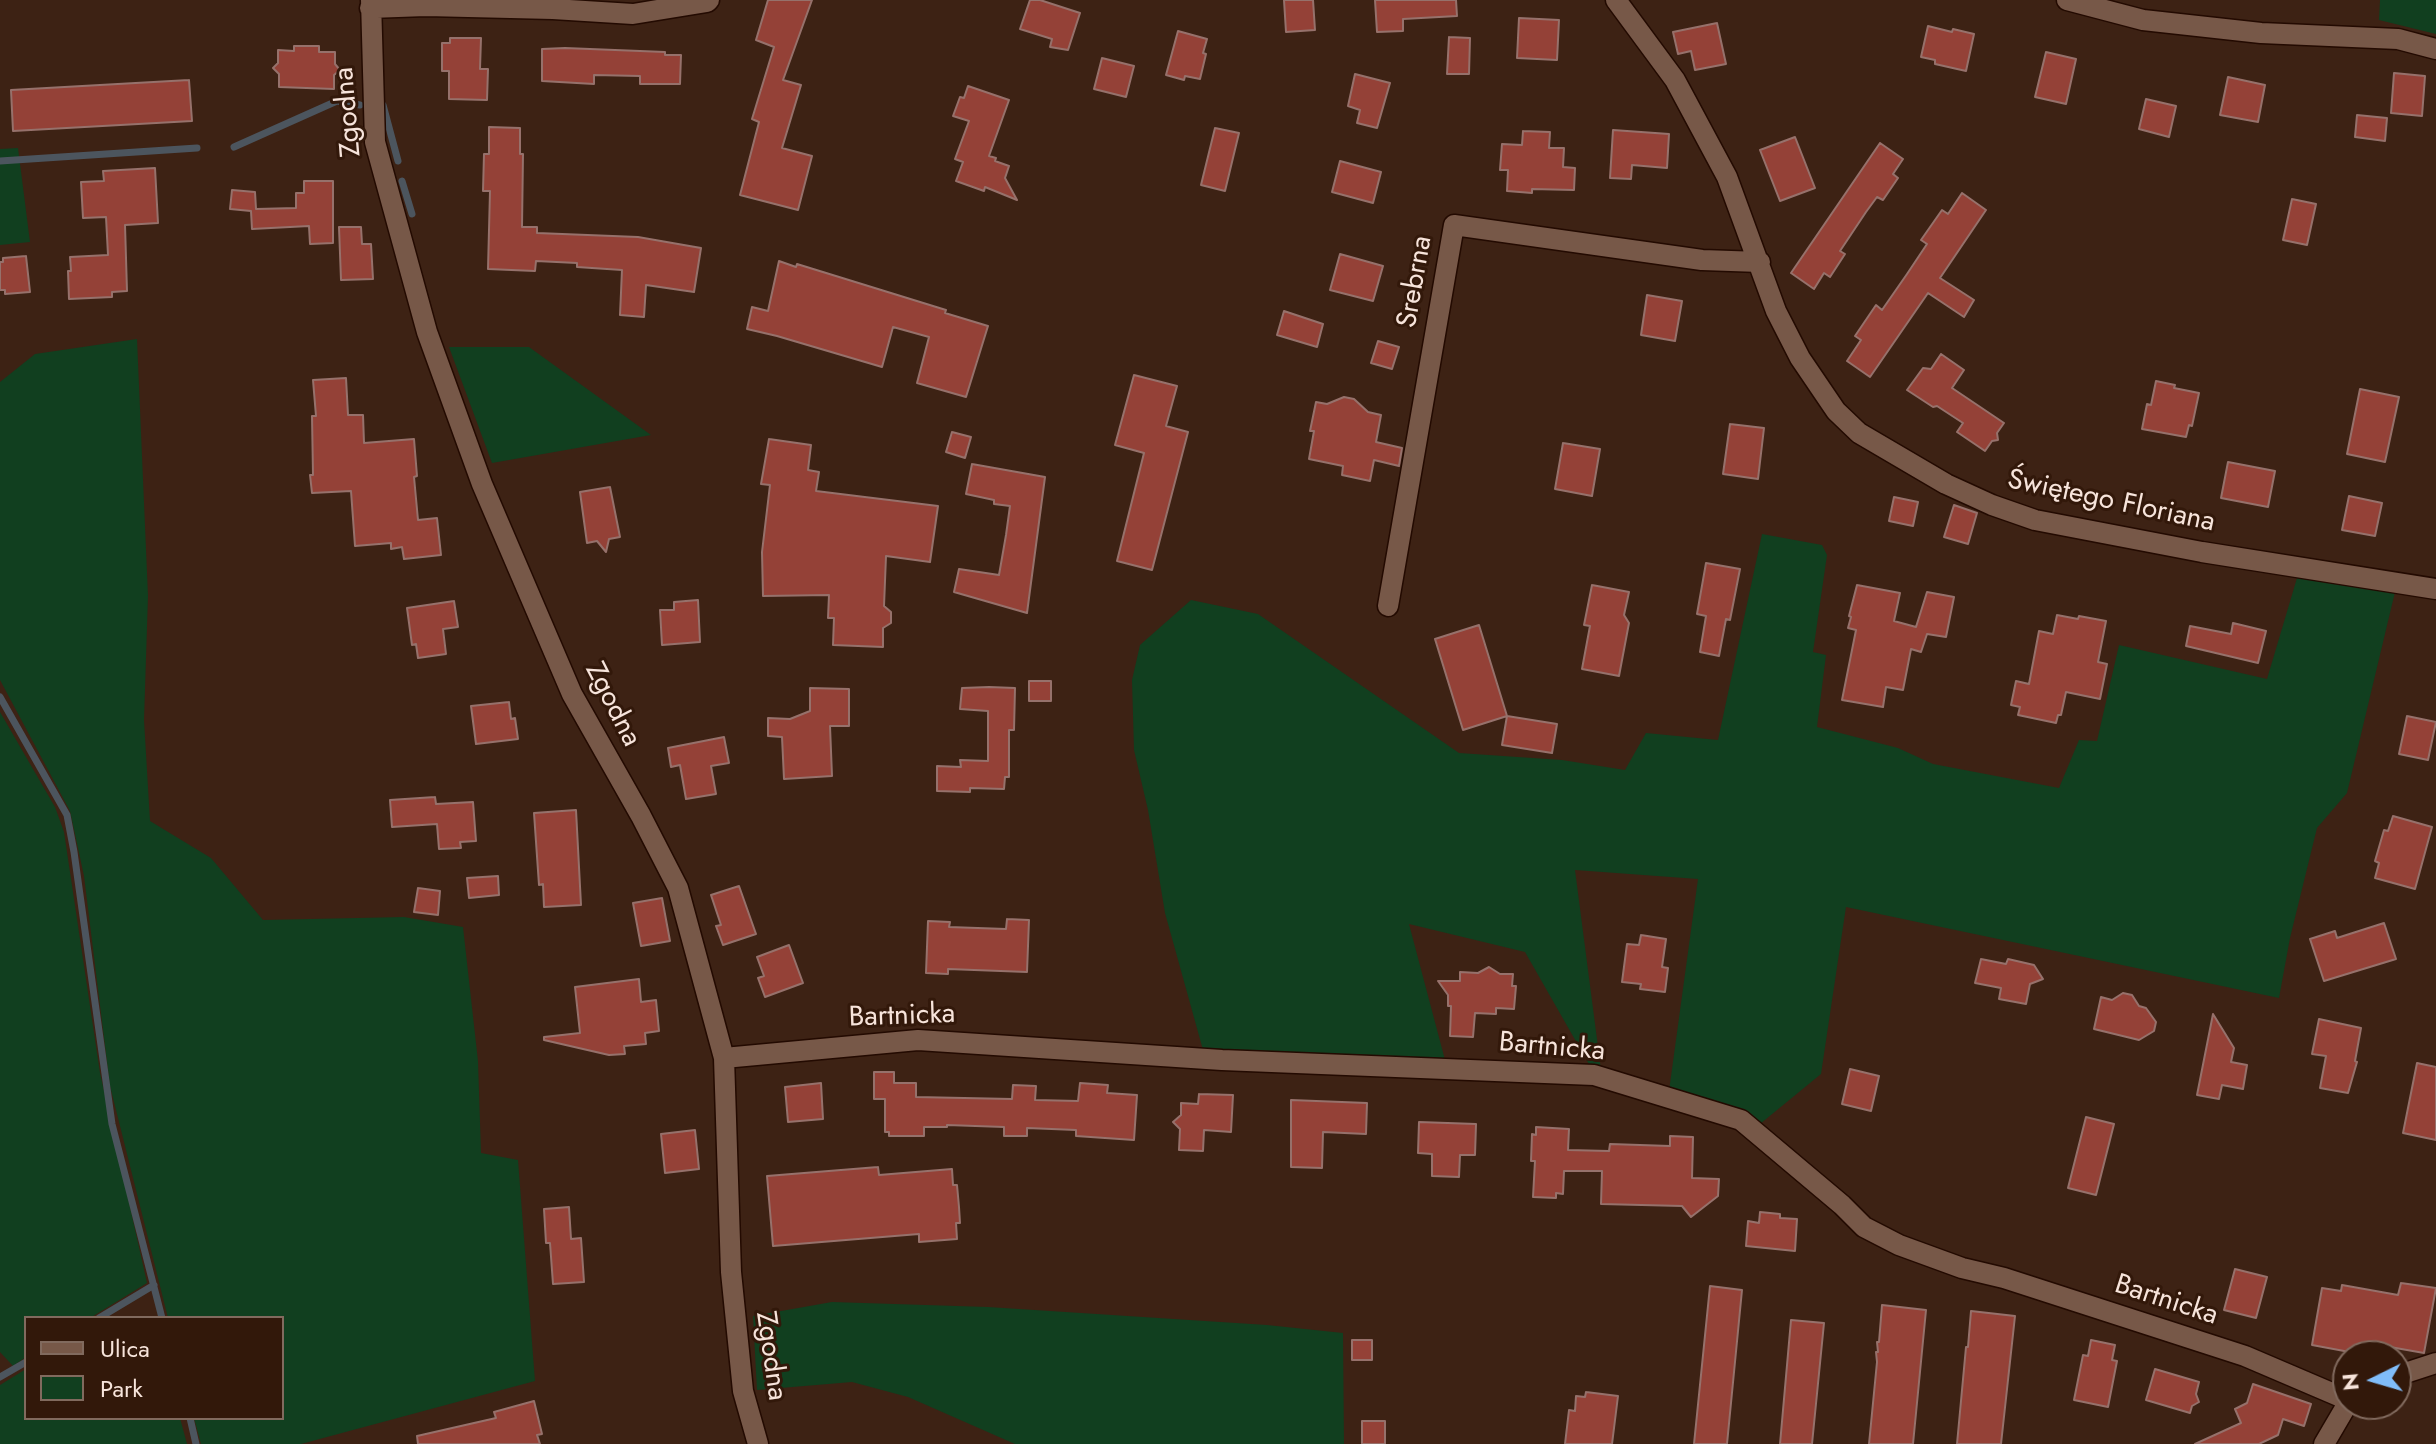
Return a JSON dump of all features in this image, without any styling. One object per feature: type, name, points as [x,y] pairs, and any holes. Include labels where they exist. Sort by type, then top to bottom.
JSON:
[{"type":"street","points":[[370,4],[633,14],[709,0]]},
{"type":"street","name":"Świętego Floriana","points":[[1616,0],[1682,93],[1727,177],[1776,311],[1800,358],[1836,411],[1859,433],[1946,484],[2035,520],[2202,552],[2436,589]]},
{"type":"street","points":[[2067,0],[2143,20],[2261,33],[2398,39],[2436,49]]},
{"type":"street","name":"Zgodna","points":[[370,4],[375,142],[427,332],[482,484],[572,694],[678,888],[724,1058],[731,1272],[743,1391],[758,1444]]},
{"type":"street","name":"Srebrna","points":[[1388,606],[1454,225],[1702,260],[1760,262]]},
{"type":"street","name":"Bartnicka","points":[[724,1058],[918,1040],[1222,1060],[1594,1075],[1741,1120],[1864,1227],[1899,1245],[1962,1268],[2017,1282],[2245,1356],[2332,1394]]},
{"type":"street","points":[[2412,1371],[2436,1363]]},
{"type":"street","points":[[2324,1444],[2337,1420]]},
{"type":"green space","points":[[2380,0],[2436,0],[2436,34],[2379,20]]},
{"type":"green space","points":[[18,148],[30,242],[0,245],[0,149]]},
{"type":"green space","points":[[137,339],[148,596],[144,720],[150,821],[211,858],[263,920],[404,917],[463,927],[478,1061],[481,1153],[518,1160],[535,1381],[301,1444],[201,1444],[195,1420],[284,1420],[284,1316],[168,1316],[110,1086],[84,876],[70,811],[0,680],[0,382],[35,354]]},
{"type":"green space","points":[[449,347],[529,347],[651,435],[492,463]]},
{"type":"green space","points":[[1762,534],[1822,545],[1827,555],[1813,652],[1826,655],[1817,727],[1898,748],[1933,764],[2059,788],[2079,740],[2097,741],[2119,645],[2267,679],[2297,578],[2395,592],[2347,793],[2317,828],[2279,998],[1846,907],[1821,1074],[1760,1124],[1724,1104],[1669,1091],[1698,879],[1575,870],[1601,1070],[1590,1066],[1525,952],[1409,924],[1445,1060],[1203,1050],[1165,913],[1148,810],[1134,750],[1132,680],[1140,645],[1191,600],[1258,614],[1459,753],[1562,760],[1625,770],[1646,733],[1718,740]]},
{"type":"green space","points":[[0,712],[55,807],[64,832],[100,1073],[147,1283],[93,1316],[24,1316],[24,1358],[13,1366],[0,1352]]},
{"type":"green space","points":[[832,1302],[988,1307],[1267,1325],[1343,1333],[1344,1444],[1015,1444],[908,1397],[852,1382],[757,1390],[753,1316]]},
{"type":"green space","points":[[24,1370],[24,1420],[181,1420],[187,1444],[0,1444],[0,1385]]},
{"type":"building","points":[[768,0],[812,0],[783,80],[801,85],[782,148],[812,156],[798,210],[740,195],[759,122],[752,119],[774,47],[756,40]]},
{"type":"building","points":[[1030,0],[1040,0],[1080,13],[1068,50],[1050,47],[1052,39],[1020,29]]},
{"type":"building","points":[[1284,0],[1313,0],[1315,30],[1286,32]]},
{"type":"building","points":[[1375,0],[1456,0],[1457,16],[1403,19],[1403,31],[1377,32]]},
{"type":"building","points":[[1519,18],[1559,20],[1557,60],[1517,58]]},
{"type":"building","points":[[1717,23],[1726,64],[1695,70],[1691,51],[1678,54],[1673,32]]},
{"type":"building","points":[[1928,26],[1974,34],[1966,71],[1935,64],[1935,60],[1921,57]]},
{"type":"building","points":[[1178,31],[1207,39],[1200,79],[1185,76],[1184,80],[1166,75]]},
{"type":"building","points":[[1449,37],[1470,38],[1469,74],[1447,74]]},
{"type":"building","points":[[450,38],[481,38],[480,69],[488,69],[487,100],[449,99],[449,71],[442,71],[442,43],[450,43]]},
{"type":"building","points":[[294,46],[319,46],[319,52],[335,52],[335,64],[340,70],[334,75],[334,89],[279,87],[279,74],[273,68],[278,63],[278,50],[294,51]]},
{"type":"building","points":[[542,49],[681,55],[680,84],[640,84],[640,76],[594,75],[594,84],[542,81]]},
{"type":"building","points":[[2046,52],[2076,59],[2066,104],[2035,97]]},
{"type":"building","points":[[1102,58],[1134,66],[1126,97],[1094,89]]},
{"type":"building","points":[[2394,73],[2425,76],[2422,116],[2391,113]]},
{"type":"building","points":[[1355,74],[1390,83],[1377,128],[1357,123],[1360,110],[1348,106]]},
{"type":"building","points":[[2228,77],[2265,85],[2258,122],[2220,115]]},
{"type":"building","points":[[189,80],[192,121],[13,131],[11,90]]},
{"type":"building","points":[[968,86],[1009,100],[989,156],[1009,166],[1005,178],[1017,200],[985,187],[984,191],[956,181],[963,162],[955,159],[969,121],[953,116]]},
{"type":"building","points":[[2146,99],[2176,106],[2169,137],[2139,129]]},
{"type":"building","points":[[2357,115],[2387,118],[2385,141],[2355,137]]},
{"type":"building","points":[[489,127],[520,128],[520,154],[523,154],[522,227],[537,227],[537,233],[638,237],[701,248],[694,292],[646,285],[644,317],[620,315],[622,270],[536,261],[535,271],[488,269],[490,191],[483,191],[484,154],[489,154]]},
{"type":"building","points":[[1215,128],[1239,133],[1225,191],[1201,185]]},
{"type":"building","points":[[1613,130],[1669,134],[1667,168],[1632,165],[1631,179],[1610,178]]},
{"type":"building","points":[[1523,131],[1550,132],[1549,148],[1564,148],[1563,167],[1575,168],[1574,190],[1507,191],[1508,170],[1500,170],[1502,144],[1522,145]]},
{"type":"building","points":[[1795,137],[1815,188],[1780,201],[1760,150]]},
{"type":"building","points":[[1880,143],[1903,159],[1893,174],[1898,178],[1883,200],[1877,197],[1866,212],[1840,251],[1845,254],[1830,277],[1824,273],[1814,289],[1791,273]]},
{"type":"building","points":[[1340,161],[1381,172],[1373,203],[1332,192]]},
{"type":"building","points":[[155,168],[158,223],[125,225],[127,291],[112,292],[112,297],[69,299],[70,257],[108,255],[106,217],[83,218],[81,182],[104,181],[103,171]]},
{"type":"building","points":[[304,181],[333,181],[333,243],[310,244],[309,226],[252,229],[251,211],[230,209],[232,190],[255,192],[256,209],[296,208],[296,193],[304,193]]},
{"type":"building","points":[[1962,193],[1986,210],[1940,278],[1974,300],[1964,317],[1928,293],[1870,377],[1847,361],[1861,340],[1855,336],[1876,305],[1882,310],[1927,244],[1921,240],[1942,210],[1948,214]]},
{"type":"building","points":[[2292,199],[2316,204],[2307,245],[2283,240]]},
{"type":"building","points":[[339,227],[361,227],[362,244],[371,244],[373,279],[341,280]]},
{"type":"building","points":[[1340,254],[1383,266],[1373,301],[1330,290]]},
{"type":"building","points":[[26,256],[30,292],[5,294],[5,290],[0,290],[0,262],[3,258]]},
{"type":"building","points":[[779,261],[946,310],[945,313],[988,326],[966,397],[917,383],[929,337],[893,327],[882,367],[747,329],[752,307],[768,311]]},
{"type":"building","points":[[1647,295],[1682,301],[1675,341],[1641,335]]},
{"type":"building","points":[[1284,311],[1323,324],[1317,347],[1277,335]]},
{"type":"building","points":[[1378,341],[1399,347],[1392,369],[1371,363]]},
{"type":"building","points":[[1941,354],[1964,370],[1952,388],[2004,423],[1997,433],[1998,440],[1992,441],[1985,451],[1957,432],[1963,423],[1907,390],[1923,368],[1931,369]]},
{"type":"building","points":[[1134,375],[1177,386],[1166,426],[1188,432],[1152,570],[1117,561],[1144,453],[1115,445]]},
{"type":"building","points":[[346,378],[348,415],[363,415],[364,443],[414,439],[418,520],[437,518],[441,555],[404,559],[402,547],[391,549],[391,543],[355,546],[351,491],[312,493],[312,416],[316,416],[313,380]]},
{"type":"building","points":[[2156,381],[2199,393],[2192,426],[2189,425],[2186,437],[2142,429]]},
{"type":"building","points":[[2360,389],[2399,397],[2385,462],[2347,454]]},
{"type":"building","points":[[1344,397],[1354,399],[1368,412],[1381,415],[1376,442],[1402,448],[1399,466],[1374,460],[1370,481],[1342,475],[1343,466],[1309,459],[1314,431],[1310,431],[1316,402],[1327,404]]},
{"type":"building","points":[[1730,424],[1764,428],[1758,479],[1723,474]]},
{"type":"building","points":[[952,432],[971,437],[965,458],[946,452]]},
{"type":"building","points":[[769,439],[811,445],[808,470],[819,472],[816,491],[938,506],[930,562],[886,556],[884,606],[891,612],[891,623],[883,628],[883,647],[833,645],[834,618],[828,618],[829,595],[763,596],[762,552],[770,485],[761,484]]},
{"type":"building","points":[[1563,443],[1600,449],[1592,496],[1555,489]]},
{"type":"building","points":[[2228,462],[2275,471],[2268,507],[2221,498]]},
{"type":"building","points":[[972,464],[1045,477],[1027,613],[954,592],[959,569],[999,575],[1006,535],[1010,506],[966,494]]},
{"type":"building","points":[[610,487],[620,537],[609,539],[606,552],[597,541],[587,543],[580,492]]},
{"type":"building","points":[[2349,496],[2382,503],[2375,536],[2342,530]]},
{"type":"building","points":[[1894,497],[1918,502],[1913,526],[1889,521]]},
{"type":"building","points":[[1954,505],[1977,513],[1968,544],[1944,537]]},
{"type":"building","points":[[1706,563],[1740,569],[1719,656],[1700,652],[1706,616],[1697,614]]},
{"type":"building","points":[[1592,585],[1629,592],[1624,615],[1629,623],[1619,676],[1582,669],[1590,626],[1584,625]]},
{"type":"building","points":[[1857,585],[1900,593],[1894,621],[1916,627],[1927,592],[1954,597],[1946,637],[1927,634],[1921,652],[1911,649],[1903,690],[1886,687],[1883,707],[1842,700],[1856,630],[1848,628]]},
{"type":"building","points":[[698,600],[700,642],[662,645],[660,610],[674,610],[674,602]]},
{"type":"building","points":[[454,601],[458,627],[443,629],[446,654],[418,658],[416,644],[412,645],[407,608]]},
{"type":"building","points":[[2057,615],[2106,621],[2098,662],[2107,664],[2100,699],[2066,692],[2056,723],[2018,715],[2020,707],[2011,705],[2016,681],[2029,684],[2039,631],[2053,634]]},
{"type":"building","points":[[2233,623],[2266,631],[2258,663],[2186,646],[2190,626],[2231,634]]},
{"type":"building","points":[[1479,625],[1507,716],[1463,730],[1435,639]]},
{"type":"building","points":[[1029,681],[1051,681],[1051,701],[1029,701]]},
{"type":"building","points":[[810,688],[849,689],[849,726],[830,726],[832,776],[784,779],[782,737],[768,736],[768,718],[790,719],[810,711]]},
{"type":"building","points":[[962,688],[1015,688],[1014,730],[1009,730],[1009,777],[1005,777],[1004,789],[937,791],[937,766],[961,767],[960,760],[988,761],[988,711],[960,709]]},
{"type":"building","points":[[509,702],[518,739],[476,744],[471,706]]},
{"type":"building","points":[[1507,716],[1557,724],[1552,753],[1502,745]]},
{"type":"building","points":[[2407,716],[2436,722],[2428,760],[2399,754]]},
{"type":"building","points":[[724,737],[729,763],[711,766],[716,794],[686,799],[680,765],[671,767],[668,748]]},
{"type":"building","points":[[435,797],[436,804],[473,802],[476,841],[460,842],[461,848],[439,849],[437,824],[392,827],[390,800]]},
{"type":"building","points":[[576,810],[581,905],[544,907],[543,884],[539,885],[534,813]]},
{"type":"building","points":[[2393,816],[2432,827],[2415,889],[2375,878],[2379,863],[2375,861],[2384,830],[2388,831]]},
{"type":"building","points":[[498,876],[499,895],[469,898],[467,878]]},
{"type":"building","points":[[739,886],[756,934],[723,945],[716,926],[721,925],[711,895]]},
{"type":"building","points":[[418,888],[440,891],[438,915],[414,912]]},
{"type":"building","points":[[662,898],[670,941],[641,946],[633,903]]},
{"type":"building","points":[[1007,919],[1029,920],[1027,972],[948,969],[948,974],[926,973],[928,921],[950,922],[949,927],[1006,929]]},
{"type":"building","points":[[2384,923],[2396,959],[2324,981],[2310,939],[2335,931],[2337,938]]},
{"type":"building","points":[[1641,935],[1666,939],[1662,967],[1668,968],[1665,992],[1640,989],[1641,984],[1622,982],[1627,944],[1639,945]]},
{"type":"building","points":[[789,945],[803,983],[765,997],[758,978],[764,976],[757,957]]},
{"type":"building","points":[[1981,959],[2006,964],[2008,959],[2034,965],[2043,979],[2030,984],[2026,1004],[1999,999],[2001,988],[1975,983]]},
{"type":"building","points":[[1489,967],[1500,974],[1513,974],[1512,986],[1516,986],[1514,1009],[1496,1008],[1496,1014],[1475,1013],[1473,1037],[1450,1036],[1451,1006],[1448,1006],[1448,995],[1438,981],[1460,981],[1460,972],[1478,973]]},
{"type":"building","points":[[639,979],[641,1002],[656,1000],[659,1031],[645,1033],[646,1044],[624,1046],[625,1054],[609,1055],[544,1040],[544,1037],[580,1033],[575,987]]},
{"type":"building","points":[[2123,993],[2132,995],[2156,1022],[2154,1031],[2139,1040],[2094,1029],[2101,997],[2112,1000]]},
{"type":"building","points":[[2213,1014],[2234,1048],[2231,1062],[2247,1065],[2243,1089],[2222,1085],[2219,1099],[2197,1095]]},
{"type":"building","points":[[2319,1019],[2361,1028],[2357,1062],[2348,1093],[2320,1088],[2326,1056],[2312,1054]]},
{"type":"building","points":[[2417,1063],[2436,1067],[2436,1140],[2403,1133]]},
{"type":"building","points":[[1850,1069],[1879,1076],[1871,1111],[1842,1104]]},
{"type":"building","points":[[874,1072],[894,1072],[894,1083],[916,1083],[916,1097],[1012,1099],[1013,1085],[1036,1086],[1035,1100],[1078,1101],[1080,1083],[1108,1085],[1107,1093],[1137,1095],[1134,1140],[1076,1136],[1076,1130],[1027,1128],[1027,1136],[1004,1136],[1004,1127],[947,1125],[924,1127],[924,1136],[889,1136],[889,1132],[885,1132],[885,1099],[874,1099]]},
{"type":"building","points":[[821,1083],[823,1119],[788,1122],[785,1087]]},
{"type":"building","points":[[1199,1094],[1233,1095],[1231,1132],[1204,1130],[1203,1151],[1179,1150],[1180,1129],[1173,1122],[1181,1115],[1181,1103],[1198,1104]]},
{"type":"building","points":[[1291,1100],[1367,1103],[1366,1134],[1323,1132],[1322,1168],[1291,1167]]},
{"type":"building","points":[[2086,1117],[2114,1124],[2096,1195],[2068,1188]]},
{"type":"building","points":[[1419,1122],[1476,1124],[1475,1155],[1460,1155],[1459,1177],[1432,1176],[1432,1154],[1418,1153]]},
{"type":"building","points":[[1536,1127],[1569,1129],[1568,1150],[1609,1151],[1610,1144],[1670,1146],[1670,1136],[1693,1137],[1692,1178],[1719,1179],[1718,1196],[1691,1217],[1682,1206],[1601,1204],[1602,1171],[1564,1171],[1563,1194],[1556,1193],[1556,1198],[1533,1197],[1535,1161],[1531,1161],[1532,1134],[1536,1135]]},
{"type":"building","points":[[695,1130],[699,1169],[665,1173],[661,1134]]},
{"type":"building","points":[[878,1167],[879,1175],[952,1169],[959,1207],[957,1239],[919,1242],[919,1234],[773,1246],[767,1176]]},
{"type":"building","points":[[569,1207],[571,1239],[581,1238],[584,1282],[553,1284],[544,1209]]},
{"type":"building","points":[[1760,1212],[1797,1219],[1795,1251],[1746,1246],[1748,1221],[1759,1223]]},
{"type":"building","points":[[2235,1269],[2267,1277],[2256,1318],[2224,1310]]},
{"type":"building","points":[[2401,1283],[2436,1288],[2424,1353],[2412,1351],[2412,1340],[2332,1340],[2332,1349],[2312,1345],[2322,1288],[2341,1291],[2342,1285],[2398,1295]]},
{"type":"building","points":[[1710,1286],[1742,1290],[1727,1444],[1694,1444]]},
{"type":"building","points":[[1882,1305],[1926,1310],[1913,1444],[1869,1444]]},
{"type":"building","points":[[1971,1311],[2015,1316],[2001,1444],[1957,1444]]},
{"type":"building","points":[[1791,1320],[1824,1323],[1812,1444],[1780,1444]]},
{"type":"building","points":[[1352,1340],[1372,1340],[1372,1360],[1352,1360]]},
{"type":"building","points":[[2091,1340],[2115,1345],[2112,1360],[2117,1361],[2108,1407],[2074,1400],[2083,1355],[2088,1356]]},
{"type":"building","points":[[2155,1369],[2199,1382],[2196,1394],[2199,1402],[2192,1406],[2190,1413],[2146,1400]]},
{"type":"building","points":[[2253,1384],[2311,1404],[2304,1426],[2283,1419],[2278,1435],[2259,1444],[2195,1444],[2241,1423],[2235,1409],[2247,1403]]},
{"type":"building","points":[[1586,1392],[1618,1396],[1612,1444],[1565,1444],[1569,1410],[1575,1411],[1576,1396],[1585,1397]]},
{"type":"building","points":[[534,1401],[542,1434],[537,1435],[540,1444],[418,1444],[417,1436],[496,1418],[494,1412]]},
{"type":"building","points":[[1362,1421],[1385,1421],[1385,1444],[1362,1444]]},
{"type":"waterway","points":[[234,147],[337,101],[360,105]]},
{"type":"waterway","points":[[383,105],[398,161]]},
{"type":"waterway","points":[[0,161],[197,148]]},
{"type":"waterway","points":[[402,181],[412,214]]},
{"type":"waterway","points":[[0,697],[67,815],[112,1124],[161,1316]]},
{"type":"waterway","points":[[102,1316],[154,1285]]},
{"type":"waterway","points":[[0,1377],[24,1363]]},
{"type":"waterway","points":[[190,1420],[196,1444]]}]
